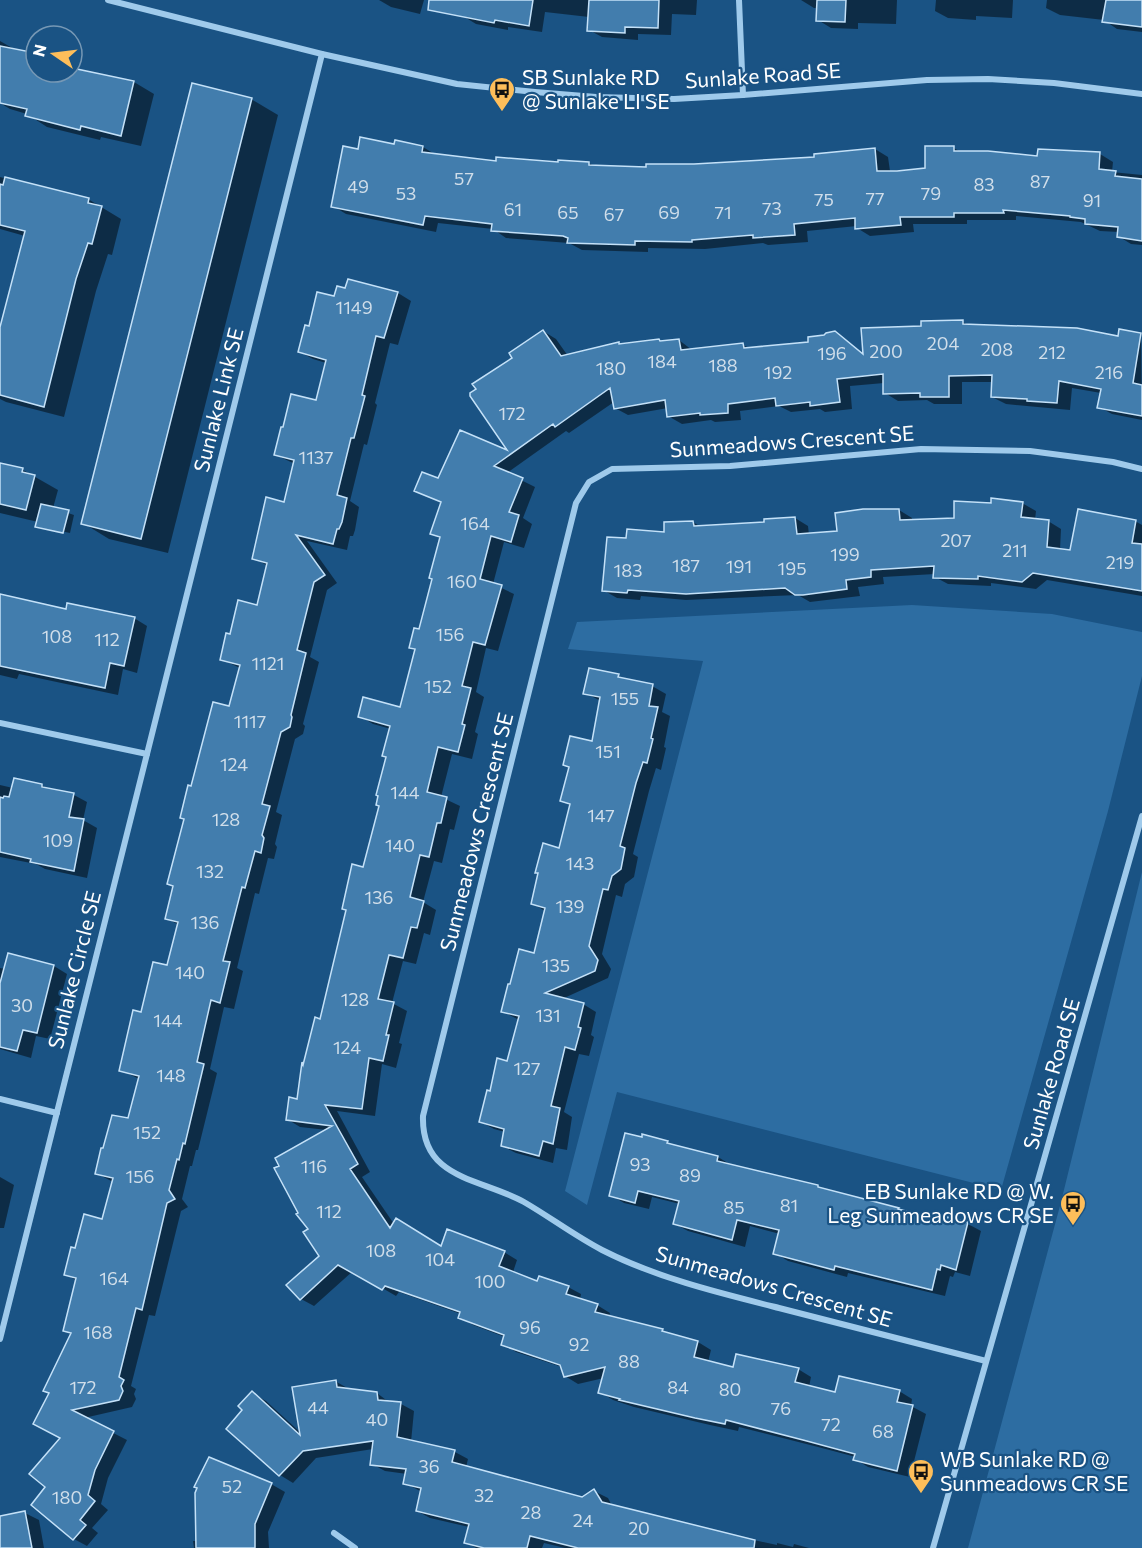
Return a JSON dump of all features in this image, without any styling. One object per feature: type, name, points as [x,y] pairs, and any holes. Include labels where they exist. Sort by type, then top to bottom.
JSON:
[{"type":"street","name":"Sunlake Road SE","points":[[108,0],[322,54],[457,84],[596,98],[674,99],[743,96],[927,80],[1054,83],[1142,94]]},
{"type":"street","points":[[739,0],[743,96]]},
{"type":"street","name":"Sunlake Link SE","points":[[147,754],[322,54]]},
{"type":"street","name":"Sunmeadows Crescent SE","points":[[986,1361],[717,1292],[653,1272],[602,1250],[522,1201],[452,1172],[438,1162],[427,1146],[423,1132],[423,1116],[576,503],[589,482],[612,469],[730,466],[921,449],[1030,451],[1142,468]]},
{"type":"street","points":[[0,723],[147,754]]},
{"type":"street","name":"Sunlake Circle SE","points":[[0,1340],[147,754]]},
{"type":"street","name":"Sunlake Road SE","points":[[933,1548],[1142,816]]},
{"type":"street","points":[[0,1099],[57,1113]]},
{"type":"street","points":[[334,1533],[355,1548]]},
{"type":"shaded area","points":[[912,605],[1052,614],[1142,632],[1142,676],[1108,811],[1001,1190],[617,1092],[587,1205],[565,1191],[703,661],[568,649],[577,622]]},
{"type":"shaded area","points":[[1142,872],[1142,1548],[968,1548],[1061,1202]]},
{"type":"building","points":[[429,0],[533,0],[529,26],[495,20],[494,23],[428,10]]},
{"type":"building","points":[[589,0],[659,0],[658,28],[625,27],[625,33],[587,31]]},
{"type":"building","points":[[817,0],[846,0],[845,22],[816,21]]},
{"type":"building","points":[[1106,0],[1142,0],[1142,27],[1102,22]]},
{"type":"building","points":[[0,46],[24,51],[24,84],[84,84],[84,71],[134,81],[121,136],[81,126],[80,130],[25,116],[27,109],[0,103]]},
{"type":"building","points":[[192,83],[252,98],[141,539],[81,524]]},
{"type":"building","points":[[360,137],[394,144],[395,140],[423,146],[422,152],[496,161],[496,157],[646,167],[646,164],[694,164],[814,157],[814,154],[875,148],[877,171],[897,171],[925,168],[925,146],[954,146],[954,151],[988,151],[1037,156],[1038,149],[1100,152],[1099,169],[1116,171],[1115,176],[1142,179],[1142,241],[1117,237],[1118,227],[1085,224],[1085,219],[1003,210],[1004,213],[954,213],[954,217],[900,217],[901,225],[855,229],[855,218],[794,224],[795,235],[753,238],[753,235],[692,240],[692,242],[635,241],[635,245],[567,243],[568,238],[563,236],[491,231],[492,224],[425,216],[423,225],[331,207],[343,146],[358,149]]},
{"type":"building","points":[[5,177],[89,198],[88,203],[102,206],[92,244],[88,243],[76,279],[44,407],[0,395],[0,327],[25,231],[0,225],[0,184],[3,185]]},
{"type":"building","points":[[348,279],[398,292],[384,338],[376,336],[362,395],[365,396],[354,438],[351,438],[337,495],[347,498],[342,522],[337,529],[333,544],[296,535],[325,575],[314,582],[297,650],[306,653],[290,727],[281,732],[262,804],[270,806],[262,835],[264,838],[261,853],[255,851],[245,888],[242,887],[223,961],[230,962],[220,1003],[211,1000],[197,1062],[204,1064],[185,1144],[183,1143],[179,1160],[177,1159],[169,1190],[175,1199],[167,1203],[142,1310],[136,1308],[119,1377],[124,1380],[121,1386],[123,1391],[119,1400],[72,1410],[114,1431],[95,1470],[88,1495],[95,1501],[80,1520],[86,1525],[73,1540],[31,1505],[45,1487],[29,1474],[60,1438],[33,1424],[49,1393],[43,1391],[71,1333],[63,1331],[76,1278],[64,1275],[71,1247],[75,1248],[84,1214],[102,1219],[113,1178],[95,1174],[112,1115],[128,1118],[139,1076],[119,1071],[133,1010],[141,1012],[153,962],[167,965],[178,922],[165,919],[173,886],[167,884],[184,819],[180,818],[188,785],[191,786],[213,702],[229,706],[240,665],[220,660],[226,633],[230,634],[238,600],[257,605],[267,563],[252,559],[266,497],[284,502],[294,460],[274,455],[281,427],[283,427],[291,394],[316,400],[326,360],[298,352],[305,325],[309,326],[317,292],[334,296],[337,286],[345,288]]},
{"type":"building","points":[[963,320],[963,324],[1077,328],[1118,336],[1119,329],[1141,333],[1133,383],[1142,385],[1142,416],[1097,408],[1101,389],[1059,381],[1057,403],[991,397],[992,375],[949,376],[949,397],[920,397],[920,393],[883,394],[883,374],[837,379],[840,402],[810,406],[810,402],[776,406],[775,398],[728,404],[728,413],[700,415],[700,413],[667,417],[665,400],[614,409],[610,388],[555,427],[553,424],[494,466],[523,478],[509,512],[519,515],[511,542],[491,536],[480,579],[502,585],[485,645],[473,642],[462,686],[471,688],[458,752],[438,747],[427,792],[447,797],[441,823],[437,823],[429,857],[420,855],[410,897],[424,901],[417,928],[411,927],[403,958],[389,955],[378,999],[394,1002],[386,1035],[389,1035],[383,1061],[369,1058],[362,1109],[325,1105],[358,1164],[350,1169],[390,1228],[396,1218],[441,1246],[447,1229],[505,1251],[499,1266],[537,1281],[539,1276],[569,1286],[566,1294],[598,1304],[595,1312],[663,1329],[662,1331],[698,1341],[694,1357],[733,1367],[736,1354],[799,1368],[795,1382],[835,1392],[839,1376],[900,1390],[897,1402],[913,1405],[897,1471],[853,1460],[855,1454],[803,1440],[726,1420],[725,1424],[695,1418],[598,1393],[605,1367],[564,1377],[560,1365],[501,1345],[504,1335],[458,1318],[460,1312],[385,1286],[382,1290],[338,1265],[300,1300],[286,1285],[319,1256],[303,1232],[308,1229],[296,1214],[298,1213],[274,1168],[279,1166],[275,1158],[332,1126],[286,1120],[289,1097],[297,1099],[302,1062],[303,1065],[315,1017],[320,1019],[346,910],[342,909],[352,864],[363,867],[379,806],[376,805],[378,796],[376,795],[386,757],[382,756],[390,726],[358,717],[363,697],[400,707],[415,649],[409,648],[414,628],[419,629],[432,579],[429,578],[440,537],[430,534],[441,502],[414,491],[422,472],[438,478],[460,430],[507,450],[470,396],[470,393],[476,389],[472,384],[512,358],[509,353],[543,330],[561,356],[619,342],[619,344],[679,339],[681,350],[743,343],[744,348],[808,342],[808,337],[835,331],[863,354],[861,328],[921,326],[921,321]]},
{"type":"building","points":[[0,463],[23,468],[22,472],[35,475],[26,510],[0,504]]},
{"type":"building","points":[[991,498],[1023,502],[1021,517],[1049,520],[1047,547],[1070,550],[1078,509],[1136,520],[1132,543],[1142,544],[1142,591],[1033,573],[1022,582],[978,576],[978,579],[933,578],[934,566],[871,570],[871,577],[846,580],[847,589],[803,595],[795,595],[785,588],[686,594],[628,590],[627,593],[602,591],[607,537],[626,538],[627,529],[664,532],[664,522],[693,521],[694,526],[764,522],[764,519],[795,517],[797,534],[837,531],[835,513],[863,509],[899,509],[900,520],[954,518],[954,501],[991,503]]},
{"type":"building","points":[[41,504],[69,510],[63,533],[35,527]]},
{"type":"building","points":[[0,594],[66,609],[67,603],[135,617],[124,666],[110,663],[105,688],[0,666]]},
{"type":"building","points":[[589,668],[653,684],[649,706],[658,707],[647,763],[643,762],[636,783],[620,846],[625,848],[621,869],[612,876],[608,890],[603,889],[589,946],[598,960],[595,971],[545,993],[584,1003],[575,1050],[565,1047],[551,1106],[560,1108],[553,1144],[543,1141],[539,1156],[501,1146],[504,1129],[479,1122],[487,1090],[490,1091],[497,1058],[507,1061],[519,1016],[501,1012],[508,984],[510,984],[519,949],[534,953],[545,908],[531,904],[538,873],[535,873],[543,843],[559,848],[570,804],[560,801],[569,767],[563,765],[570,736],[592,741],[600,697],[583,694]]},
{"type":"building","points":[[14,778],[42,784],[42,787],[74,793],[69,817],[84,819],[74,871],[30,862],[31,859],[0,852],[0,797],[9,797]]},
{"type":"building","points":[[8,953],[54,965],[37,1033],[23,1030],[17,1051],[0,1047],[0,983]]},
{"type":"building","points":[[625,1133],[642,1137],[642,1134],[668,1141],[667,1143],[718,1156],[717,1161],[818,1185],[818,1187],[898,1209],[946,1221],[947,1217],[968,1222],[956,1270],[941,1265],[940,1270],[937,1269],[932,1290],[835,1266],[834,1270],[773,1254],[779,1230],[737,1220],[732,1240],[673,1224],[679,1201],[638,1191],[635,1203],[609,1196]]},
{"type":"building","points":[[336,1380],[337,1387],[377,1392],[378,1400],[401,1402],[397,1437],[455,1450],[452,1462],[582,1497],[594,1489],[602,1502],[755,1540],[754,1548],[578,1548],[530,1536],[527,1548],[484,1548],[464,1543],[469,1524],[416,1511],[421,1488],[403,1484],[406,1469],[370,1465],[373,1441],[303,1451],[279,1476],[226,1429],[242,1410],[238,1406],[252,1391],[300,1435],[292,1387]]},
{"type":"building","points":[[209,1457],[272,1483],[255,1524],[255,1548],[196,1548],[195,1493],[197,1488],[194,1487]]},
{"type":"building","points":[[25,1511],[32,1548],[0,1548],[0,1516]]},
{"type":"place","name":"SB Sunlake RD @ Sunlake LI SE","points":[[502,113]]},
{"type":"place","name":"EB Sunlake RD @ W. Leg Sunmeadows CR SE","points":[[1073,1227]]},
{"type":"place","name":"WB Sunlake RD @ Sunmeadows CR SE","points":[[921,1495]]}]
